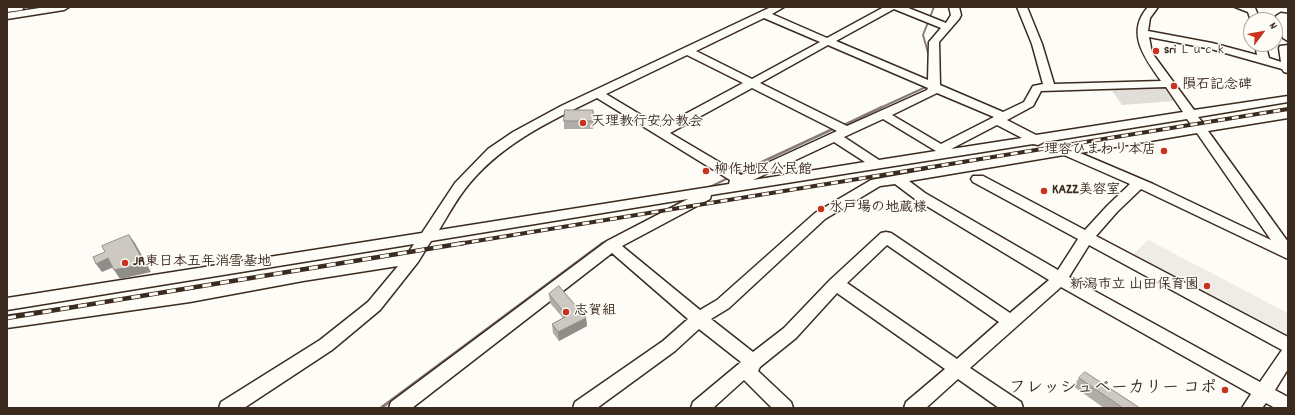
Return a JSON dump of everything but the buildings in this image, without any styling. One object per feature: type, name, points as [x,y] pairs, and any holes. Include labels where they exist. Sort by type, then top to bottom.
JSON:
[{"type":"highway","points":[[7,8],[17,7]]},
{"type":"street","points":[[7,16],[64,7]]},
{"type":"street","points":[[228,408],[249,396],[332,340],[374,306],[413,258],[460,186],[493,152],[517,135],[598,94],[779,7]]},
{"type":"street","points":[[662,132],[753,84],[891,7]]},
{"type":"street","points":[[897,7],[948,27]]},
{"type":"street","points":[[398,408],[612,245],[714,191],[932,92],[934,87],[934,42],[948,27],[956,15],[954,7]]},
{"type":"street","points":[[1022,7],[1037,44],[1049,87]]},
{"type":"street","points":[[1153,7],[1148,12],[1142,25],[1147,52],[1288,254]]},
{"type":"street","points":[[1240,7],[1252,10],[1252,12]]},
{"type":"street","points":[[764,14],[934,87],[1001,119],[1036,140],[1139,184],[1288,254]]},
{"type":"street","points":[[1288,17],[1282,16],[1288,38]]},
{"type":"street","points":[[1143,33],[1212,46],[1288,68],[1284,48],[1288,48]]},
{"type":"street","points":[[688,51],[847,131]]},
{"type":"street","points":[[1262,52],[1264,61]]},
{"type":"street","points":[[882,114],[942,149],[1029,104],[1038,88],[1168,84]]},
{"type":"street","points":[[598,94],[741,180]]},
{"type":"street","points":[[7,304],[425,239],[573,213],[1288,99]]},
{"type":"street","points":[[583,408],[669,346],[699,319],[723,304],[820,216],[876,183],[1288,114]]},
{"type":"street","points":[[835,137],[878,165]]},
{"type":"street","points":[[896,179],[920,196],[1060,280],[1288,406]]},
{"type":"street","points":[[978,179],[1288,345]]},
{"type":"street","points":[[912,408],[1060,280],[1086,238],[1112,209],[1139,184]]},
{"type":"street","points":[[700,408],[753,362],[790,333],[836,284],[886,237],[1011,322]]},
{"type":"street","points":[[612,245],[631,263],[753,362]]},
{"type":"street","points":[[7,322],[190,296],[303,275],[413,258]]},
{"type":"street","points":[[836,284],[1014,408]]},
{"type":"street","points":[[1251,408],[1263,393],[1288,354]]},
{"type":"street","points":[[753,362],[748,373],[784,408]]},
{"type":"shaded area","points":[[1164,87],[1174,101],[1122,105],[1111,89]]},
{"type":"shaded area","name":"新潟市立 山田保育園","points":[[1148,240],[1288,313],[1288,340],[1128,259]]},
{"type":"waterway","points":[[880,108],[928,86],[929,56],[923,35],[934,7]]},
{"type":"waterway","points":[[842,126],[882,107]]},
{"type":"waterway","points":[[736,174],[835,128]]},
{"type":"waterway","points":[[708,188],[730,177]]},
{"type":"waterway","points":[[601,244],[687,199]]},
{"type":"waterway","points":[[381,408],[603,243]]},
{"type":"railway","points":[[458,244],[1288,109]]},
{"type":"railway","points":[[7,318],[464,243]]},
{"type":"place","name":"Sri Ｌｕｃｋ","points":[[1156,51]]},
{"type":"place","name":"隕石記念碑","points":[[1174,86]]},
{"type":"place","name":"天理教行安分教会","points":[[583,123]]},
{"type":"place","name":"理容ひまわり本店","points":[[1164,151]]},
{"type":"place","name":"柳作地区公民館","points":[[706,171]]},
{"type":"place","name":"KAZZ美容室","points":[[1044,191]]},
{"type":"place","name":"水戸場の地蔵様","points":[[821,209]]},
{"type":"place","name":"JR東日本五年消雪基地","points":[[125,263]]},
{"type":"place","name":"新潟市立 山田保育園","points":[[1207,286]]},
{"type":"place","name":"志賀組","points":[[566,312]]},
{"type":"place","name":"フレッシュベーカリー コポ","points":[[1225,390]]}]
